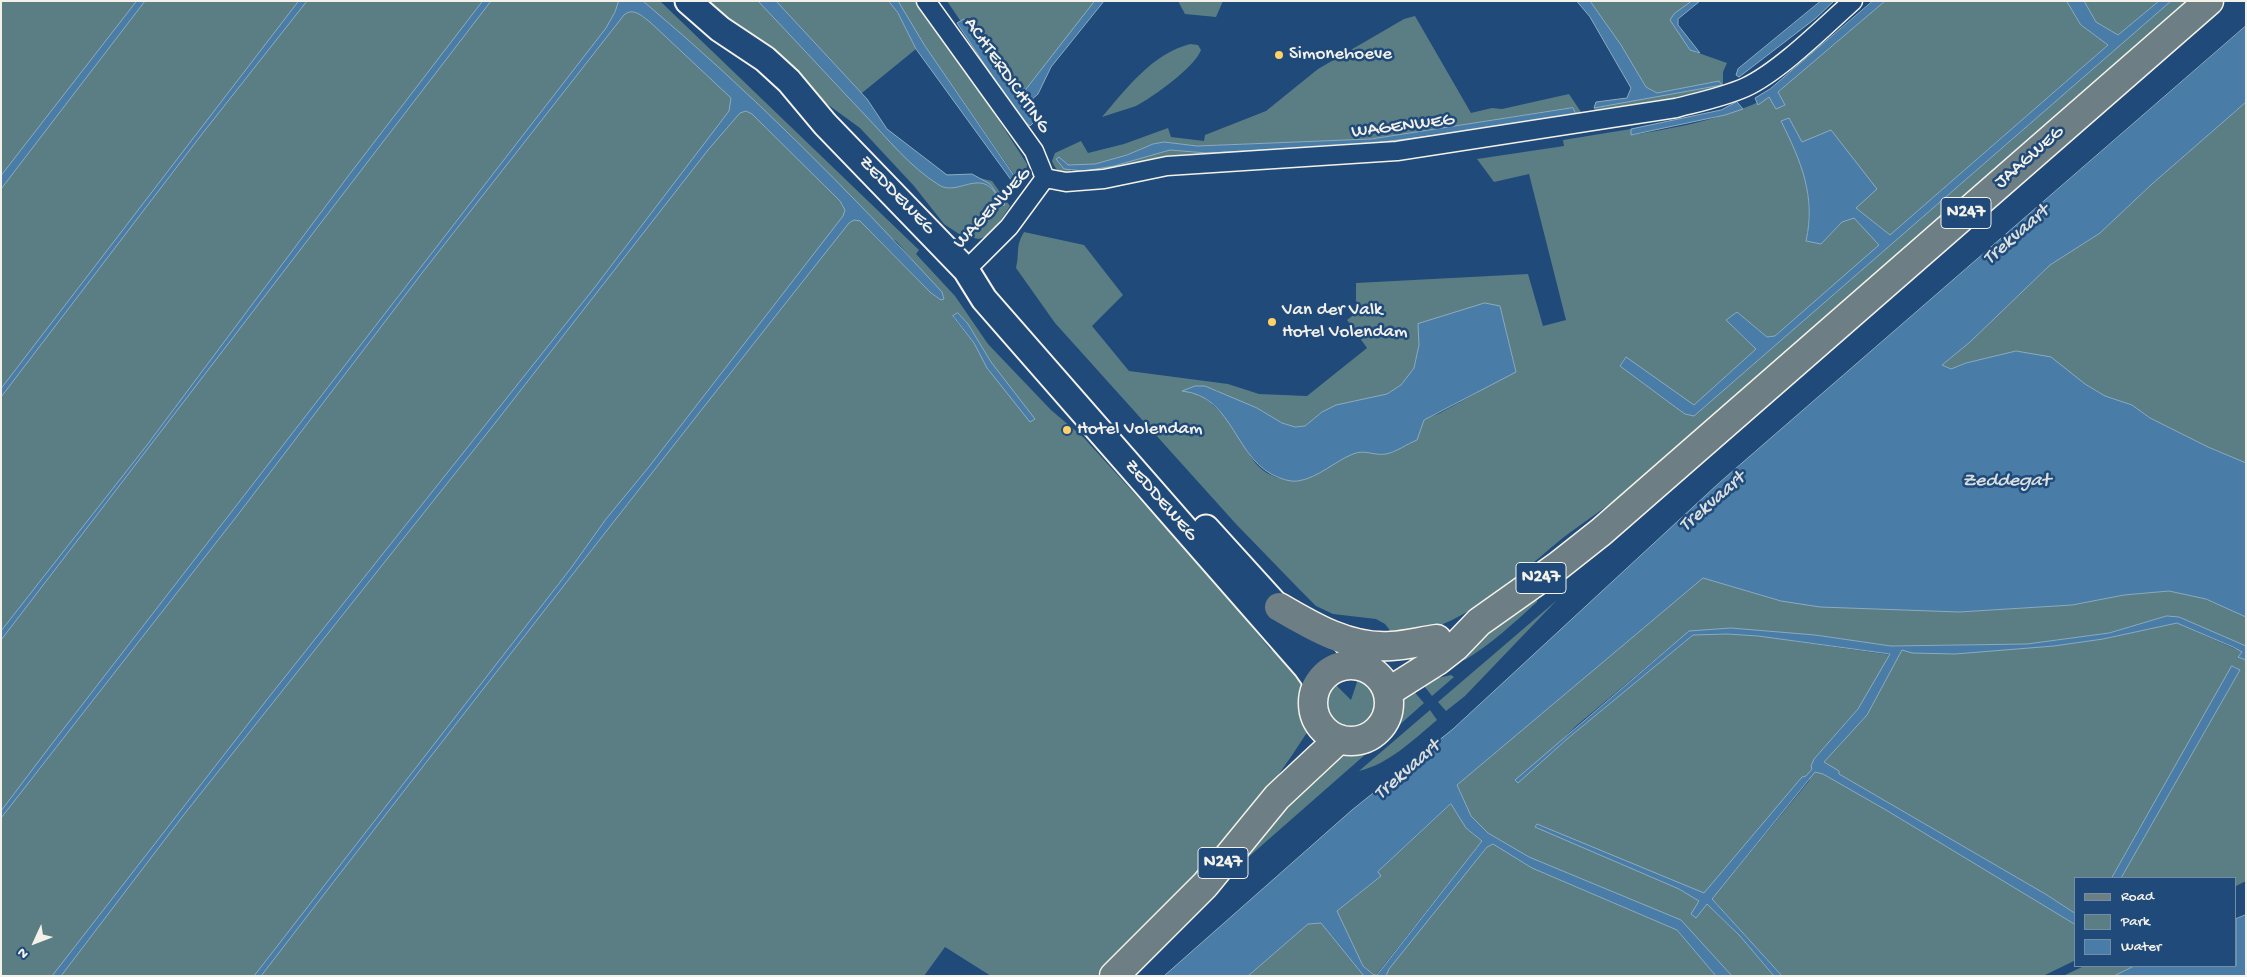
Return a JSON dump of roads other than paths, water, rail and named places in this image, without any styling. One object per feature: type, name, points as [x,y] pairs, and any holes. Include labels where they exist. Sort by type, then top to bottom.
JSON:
[{"type":"main road","name":"ZEDDEWEG","points":[[688,1],[720,29],[745,58],[778,89],[825,124],[966,270],[984,299],[1306,667],[1326,676]]},
{"type":"main road","name":"JAAGWEG","points":[[1479,622],[1594,537],[2209,1]]},
{"type":"main road","name":"ZEDDEWEG","points":[[966,270],[994,288],[1163,481],[1279,608],[1326,676]]},
{"type":"main road","points":[[1279,608],[1313,627],[1351,642],[1391,646],[1437,639]]},
{"type":"main road","name":"N247","points":[[1382,683],[1401,662],[1437,639],[1479,622]]},
{"type":"main road","name":"N247","points":[[1382,683],[1437,661],[1455,647],[1479,622]]},
{"type":"main road","points":[[1361,666],[1382,683],[1388,713],[1379,729],[1364,739],[1356,740],[1330,731],[1314,709],[1313,699],[1326,676],[1361,666]]},
{"type":"main road","name":"N247","points":[[1114,976],[1205,885],[1330,731]]},
{"type":"street","name":"ACHTERDICHTING","points":[[926,1],[1034,151],[1045,178]]},
{"type":"street","name":"WAGENWEG","points":[[966,270],[1009,227],[1045,178],[1066,182],[1104,179],[1166,166],[1397,151],[1676,108],[1716,98],[1747,87],[1768,73],[1853,1]]},
{"type":"water","points":[[137,1],[145,1],[1,189],[1,176]]},
{"type":"water","points":[[299,1],[307,1],[202,134],[1,397],[1,389]]},
{"type":"water","points":[[483,1],[491,1],[1,640],[1,631],[147,445],[349,175]]},
{"type":"water","points":[[619,1],[643,1],[722,70],[871,216],[942,292],[944,299],[941,300],[931,293],[860,221],[854,220],[849,223],[261,976],[254,976],[571,568],[606,519],[648,468],[843,216],[845,210],[840,201],[752,114],[746,111],[740,113],[708,150],[492,427],[182,817],[61,976],[52,976],[269,697],[595,287],[729,111],[731,98],[650,22],[634,12],[624,15],[1,818],[1,811],[51,745],[606,28]]},
{"type":"water","points":[[758,1],[776,1],[867,99],[887,129],[947,175],[972,174],[990,184],[1005,205],[1001,206],[995,193],[988,186],[980,183],[947,188],[939,185],[919,170],[891,143]]},
{"type":"water","points":[[889,1],[898,1],[925,46],[1019,183],[1017,188],[916,49],[898,13]]},
{"type":"water","points":[[1095,1],[1104,1],[1051,67],[1038,94],[1029,102],[1027,109],[1036,120],[1030,126],[1021,119],[957,23],[964,19],[1012,85],[1024,91]]},
{"type":"water","points":[[1577,1],[1590,1],[1621,45],[1646,87],[1657,93],[1719,81],[1722,85],[1594,108],[1596,102],[1627,98],[1631,88],[1590,17]]},
{"type":"water","points":[[1692,1],[1700,1],[1678,19],[1678,25],[1700,53],[1690,50],[1670,20],[1674,14]]},
{"type":"water","points":[[1821,1],[1834,1],[1816,18],[1739,77],[1736,75],[1738,69]]},
{"type":"water","points":[[1873,1],[1885,1],[1778,92],[1785,105],[1776,109],[1769,97],[1758,105],[1755,98],[1770,89]]},
{"type":"water","points":[[2067,1],[2084,1],[2096,22],[2118,35],[2159,1],[2171,1],[1694,416],[1685,414],[1620,366],[1626,357],[1694,405],[1756,349],[1726,320],[1737,312],[1767,337],[1775,336],[1879,245],[1854,218],[1842,222],[1821,244],[1806,241],[1809,209],[1805,179],[1795,150],[1781,121],[1789,118],[1802,142],[1831,130],[1877,189],[1856,208],[1890,235],[2108,45],[2081,25]]},
{"type":"water","points":[[2246,26],[2246,102],[2152,184],[2100,233],[2050,265],[1970,342],[1942,365],[1951,369],[1966,363],[2016,351],[2051,357],[2085,384],[2105,396],[2132,405],[2150,418],[2208,447],[2246,463],[2246,617],[2206,599],[2169,591],[2124,595],[2072,605],[1959,612],[1820,607],[1781,601],[1703,578],[1457,785],[1471,816],[1488,833],[1529,857],[1681,920],[1732,976],[1716,976],[1677,930],[1532,868],[1493,844],[1487,847],[1389,969],[1386,976],[1364,976],[1321,923],[1308,924],[1248,976],[1164,976],[1352,810],[1453,729],[1719,483]],"holes":[[[1451,804],[1466,828],[1482,841],[1377,975],[1374,975],[1363,966],[1337,911],[1381,876],[1378,872]]]},
{"type":"water","points":[[1737,102],[1743,109],[1725,115],[1631,135],[1631,129],[1721,110]]},
{"type":"water","points":[[1573,108],[1576,114],[1478,130],[1358,145],[1207,153],[1170,150],[1114,166],[1084,171],[1064,169],[1056,159],[1059,157],[1068,165],[1095,164],[1164,142],[1197,146],[1371,139]]},
{"type":"water","points":[[1485,303],[1500,306],[1516,372],[1424,420],[1417,440],[1394,452],[1386,454],[1362,452],[1353,454],[1305,479],[1287,480],[1265,470],[1253,458],[1213,404],[1200,396],[1182,391],[1195,386],[1205,386],[1257,408],[1282,423],[1295,427],[1305,426],[1322,412],[1336,405],[1387,394],[1401,385],[1414,368],[1419,345],[1418,324]]},
{"type":"water","points":[[958,313],[968,324],[991,362],[1035,419],[1030,422],[987,368],[974,343],[953,316]]},
{"type":"water","points":[[2167,616],[2179,617],[2246,646],[2246,660],[2238,657],[2242,652],[2233,647],[2177,623],[2103,639],[2054,646],[1955,654],[1912,653],[1902,650],[1867,715],[1824,762],[1839,771],[1839,774],[2047,895],[2074,913],[2074,924],[1886,810],[1823,774],[1815,772],[1712,899],[1782,976],[1774,976],[1740,936],[1707,904],[1696,918],[1691,914],[1699,901],[1679,889],[1535,827],[1537,824],[1704,893],[1802,777],[1806,776],[1812,769],[1811,766],[1814,759],[1858,709],[1890,654],[1758,636],[1727,634],[1693,635],[1567,739],[1518,783],[1515,780],[1689,631],[1731,628],[1815,635],[1891,646],[2027,644],[2109,633]]},
{"type":"water","points":[[2232,666],[2240,670],[2122,877],[2113,877]]},
{"type":"water","points":[[2246,915],[2246,976],[2114,976],[2132,967],[2237,967],[2237,919]]},
{"type":"place","name":"Simonehoeve","points":[[1279,55]]},
{"type":"place","name":"Van der Valk Hotel Volendam","points":[[1272,322]]},
{"type":"place","name":"Hotel Volendam","points":[[1067,430]]},
{"type":"water label","name":"Trekvaart","points":[[2017,236]]},
{"type":"water label","name":"Zeddegat","points":[[2006,482]]},
{"type":"water label","name":"Trekvaart","points":[[1713,503]]},
{"type":"water label","name":"Trekvaart","points":[[1408,771]]}]
